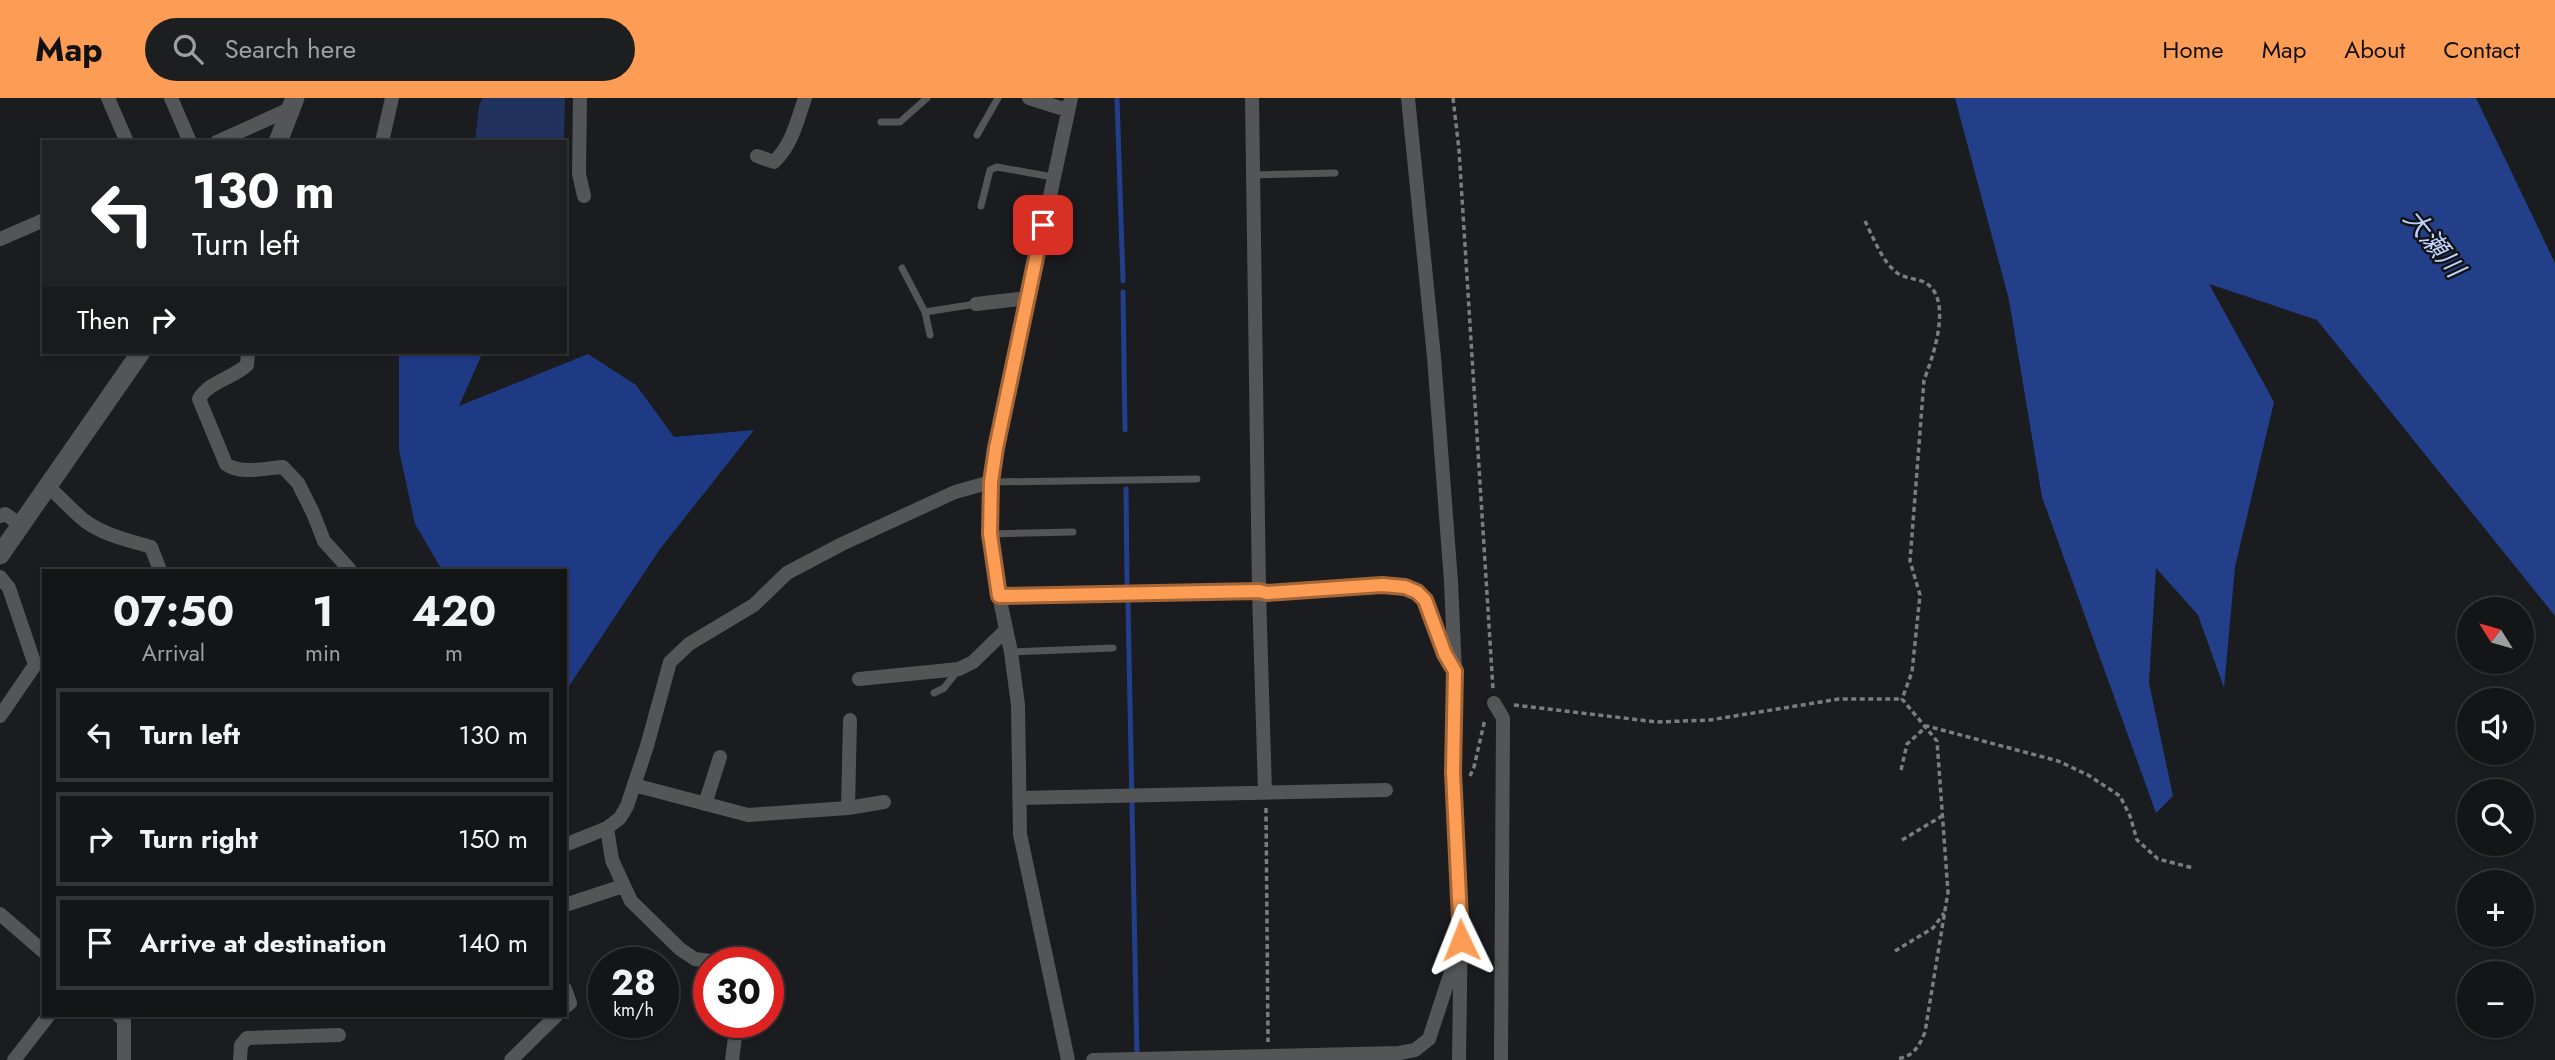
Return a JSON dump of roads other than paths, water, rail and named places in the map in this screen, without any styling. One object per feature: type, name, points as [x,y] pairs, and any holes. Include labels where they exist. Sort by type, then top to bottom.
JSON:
[{"type":"street","points":[[108,98],[126,140]]},
{"type":"street","points":[[171,98],[189,140]]},
{"type":"street","points":[[382,140],[392,98]]},
{"type":"street","points":[[580,98],[579,174],[584,197]]},
{"type":"street","points":[[757,156],[774,162],[780,156],[792,138],[805,98]]},
{"type":"street","points":[[1029,98],[1069,104],[996,448],[991,482],[990,534],[1005,631],[1012,652],[1018,705],[1020,834],[1068,1060]]},
{"type":"street","points":[[1252,98],[1259,591],[1265,792]]},
{"type":"street","points":[[1408,98],[1434,357],[1455,671],[1453,772],[1461,962],[1459,1060]]},
{"type":"street","points":[[220,140],[294,103]]},
{"type":"street","points":[[279,140],[294,103]]},
{"type":"street","points":[[0,239],[42,221]]},
{"type":"street","points":[[976,304],[1028,298]]},
{"type":"street","points":[[0,555],[140,354]]},
{"type":"street","points":[[248,354],[247,365],[203,392],[199,399],[226,464],[233,469],[242,470],[283,467],[298,483],[324,541],[349,569]]},
{"type":"street","points":[[567,844],[607,828],[620,818],[634,785],[670,662],[689,644],[754,605],[787,573],[798,567],[955,492],[991,482]]},
{"type":"street","points":[[48,487],[84,520],[110,535],[151,547],[159,569]]},
{"type":"street","points":[[0,516],[5,514],[21,525]]},
{"type":"street","points":[[0,577],[9,588],[35,666],[0,716]]},
{"type":"street","points":[[999,596],[1267,593],[1382,585],[1405,587],[1417,592],[1425,600],[1445,654],[1455,671]]},
{"type":"street","points":[[859,679],[959,669],[973,662],[1005,631]]},
{"type":"street","points":[[1494,703],[1503,718],[1501,1060]]},
{"type":"street","points":[[848,808],[850,720]]},
{"type":"street","points":[[705,804],[720,757]]},
{"type":"street","points":[[634,785],[748,815],[848,808],[884,802]]},
{"type":"street","points":[[1019,798],[1387,790]]},
{"type":"street","points":[[607,828],[612,860],[631,901],[680,949],[693,958]]},
{"type":"street","points":[[567,904],[623,886]]},
{"type":"street","points":[[0,914],[42,950]]},
{"type":"street","points":[[1093,1060],[1399,1053],[1415,1050],[1429,1040],[1451,972],[1461,962]]},
{"type":"street","points":[[15,1060],[47,1017]]},
{"type":"street","points":[[120,1017],[124,1020],[124,1060]]},
{"type":"street","points":[[511,1060],[555,1017]]},
{"type":"street","points":[[240,1060],[241,1045],[247,1038],[339,1035]]},
{"type":"street","points":[[732,1060],[735,1038]]},
{"type":"lane","points":[[881,122],[900,122],[927,98]]},
{"type":"lane","points":[[977,135],[998,98]]},
{"type":"lane","points":[[981,206],[990,170],[998,167],[1053,177]]},
{"type":"lane","points":[[1253,174],[1335,173]]},
{"type":"lane","points":[[902,268],[925,312],[930,335]]},
{"type":"lane","points":[[925,312],[976,304]]},
{"type":"lane","points":[[991,482],[1197,478]]},
{"type":"lane","points":[[990,534],[1073,532]]},
{"type":"lane","points":[[1012,652],[1113,648]]},
{"type":"lane","points":[[934,693],[944,688],[959,669]]},
{"type":"water","name":"大瀬川","points":[[1955,98],[2476,98],[2555,263],[2555,616],[2317,320],[2209,284],[2274,402],[2235,567],[2224,688],[2198,615],[2156,568],[2149,683],[2173,796],[2156,813],[2042,497],[2009,300]]},
{"type":"waterway","points":[[1117,98],[1123,281]]},
{"type":"waterway","points":[[1123,292],[1125,430]]},
{"type":"waterway","points":[[1126,489],[1127,583]]},
{"type":"waterway","points":[[1128,603],[1137,1057]]}]
